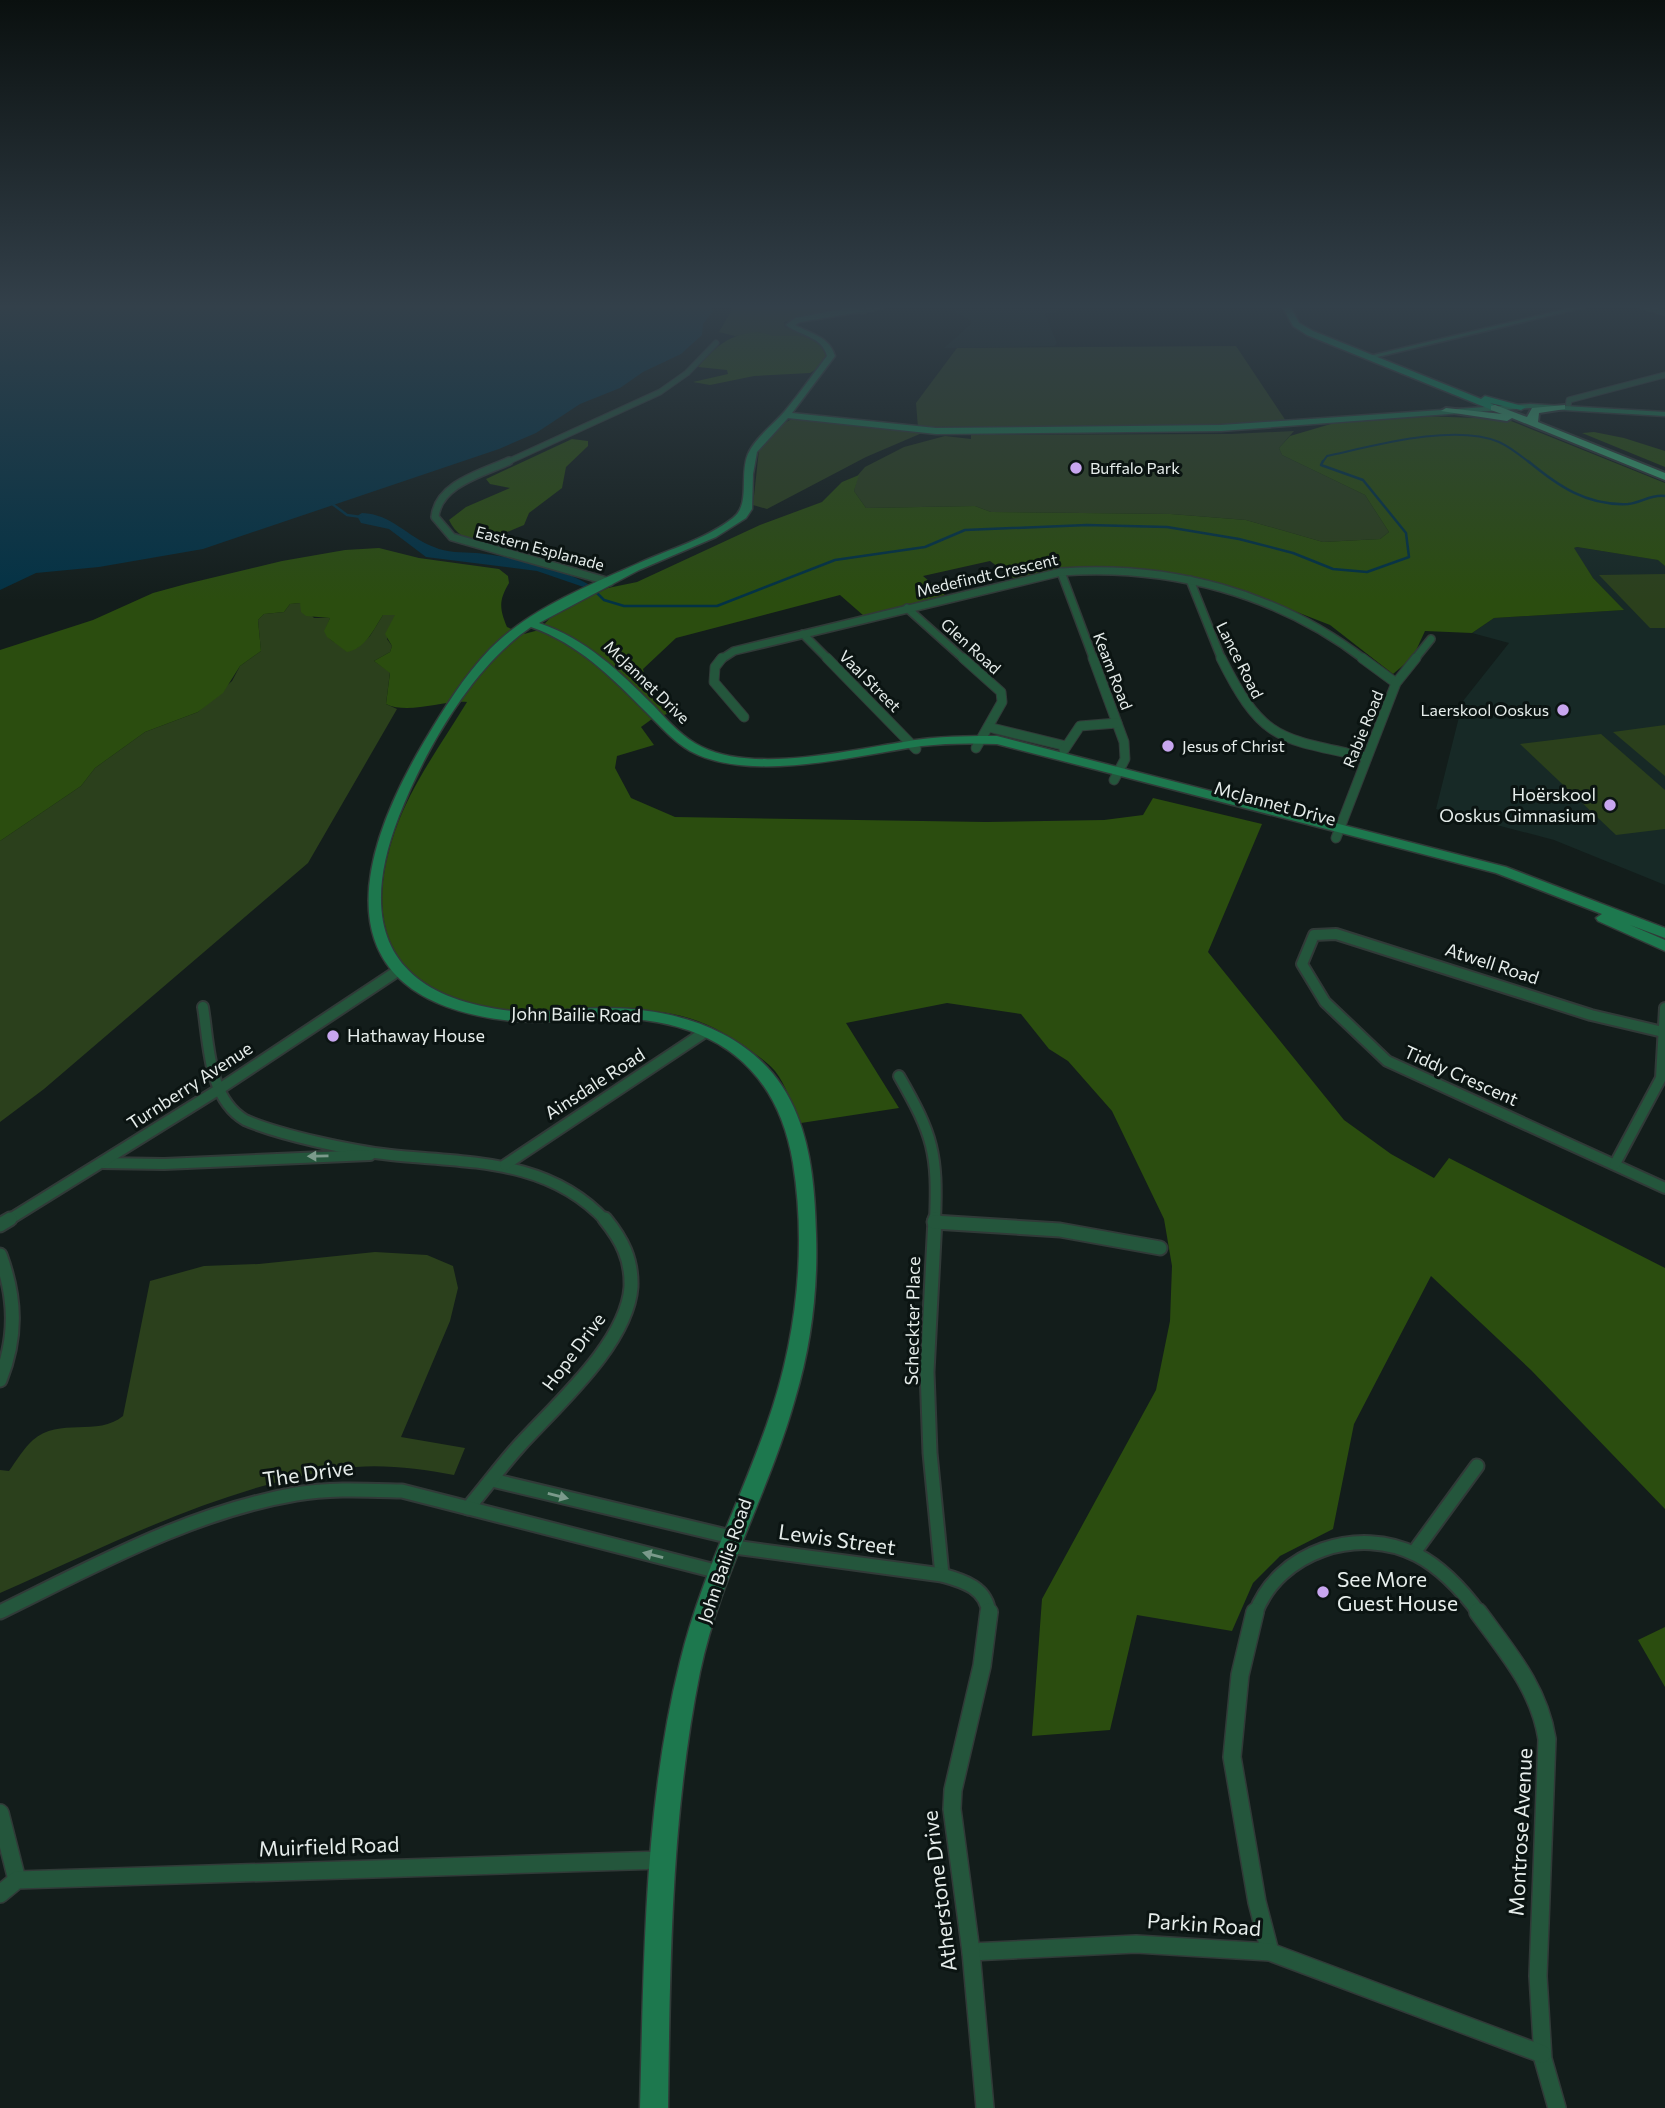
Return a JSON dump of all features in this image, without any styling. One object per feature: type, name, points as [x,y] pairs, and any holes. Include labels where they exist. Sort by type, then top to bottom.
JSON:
[{"type":"highway","points":[[1534,422],[1531,416],[1536,411],[1563,404]]},
{"type":"highway","points":[[1499,408],[1665,475]]},
{"type":"highway","points":[[1447,411],[1534,422]]},
{"type":"main road","points":[[1490,404],[1499,408]]},
{"type":"main road","points":[[1493,404],[1499,408]]},
{"type":"main road","points":[[1510,404],[1521,407]]},
{"type":"street","name":"Eastern Esplanade","points":[[606,584],[452,537],[435,517],[437,504],[443,495],[460,484],[630,404]]},
{"type":"street","name":"John Bailie Road","points":[[654,2108],[668,1790],[690,1664],[729,1542],[777,1424],[786,1394],[806,1278],[807,1210],[796,1138],[780,1094],[753,1061],[705,1032],[661,1018],[638,1014],[521,1017],[463,1008],[419,989],[396,972],[376,932],[374,915],[378,866],[388,827],[425,753],[472,677],[495,649],[580,595],[703,542],[743,516],[747,509],[748,474],[753,451],[794,404]]},
{"type":"street","points":[[786,415],[936,431],[1221,428],[1561,404]]},
{"type":"street","points":[[1572,404],[1586,409],[1665,414]]},
{"type":"street","name":"Medefindt Crescent","points":[[744,717],[714,682],[712,674],[717,661],[734,651],[1061,572],[1120,569],[1220,587],[1305,620],[1396,683]]},
{"type":"street","name":"Keam Road","points":[[1061,572],[1126,751],[1116,775]]},
{"type":"street","name":"Lance Road","points":[[1190,580],[1208,628],[1254,717],[1278,734],[1366,757]]},
{"type":"street","name":"Glen Road","points":[[906,608],[1001,692],[1002,702],[978,743]]},
{"type":"street","name":"McJannet Drive","points":[[532,624],[556,631],[585,647],[673,732],[704,752],[761,763],[914,746],[978,743],[1063,751],[1116,775]]},
{"type":"street","name":"Vaal Street","points":[[803,634],[914,746]]},
{"type":"street","name":"Rabie Road","points":[[1338,833],[1396,683],[1431,639]]},
{"type":"street","points":[[988,727],[1063,751],[1080,726],[1117,723]]},
{"type":"street","name":"McJannet Drive","points":[[978,743],[1116,775],[1338,833],[1510,883],[1598,915],[1665,946]]},
{"type":"street","name":"McJannet Drive","points":[[1338,833],[1501,870],[1665,933]]},
{"type":"street","name":"Atwell Road","points":[[1311,938],[1323,933],[1336,933],[1591,1015],[1663,1032]]},
{"type":"street","name":"Tiddy Crescent","points":[[1311,938],[1302,964],[1307,979],[1378,1055],[1665,1188]]},
{"type":"street","name":"Turnberry Avenue","points":[[0,1225],[218,1090],[396,972]]},
{"type":"street","points":[[203,1007],[218,1090]]},
{"type":"street","points":[[1615,1164],[1663,1079],[1665,1008]]},
{"type":"street","name":"Ainsdale Road","points":[[505,1165],[705,1032]]},
{"type":"street","name":"Scheckter Place","points":[[899,1076],[932,1136],[936,1173],[927,1372],[930,1453],[942,1576]]},
{"type":"street","name":"Hope Drive","points":[[218,1090],[234,1113],[255,1124],[386,1154]]},
{"type":"street","name":"Hope Drive","points":[[100,1163],[164,1164],[248,1158],[386,1154],[505,1165],[565,1190],[596,1209],[617,1229],[627,1249],[631,1277],[621,1318],[598,1355],[468,1508]]},
{"type":"street","points":[[934,1222],[1060,1230],[1160,1248]]},
{"type":"street","points":[[0,1255],[12,1300],[14,1328],[13,1347],[0,1381]]},
{"type":"street","points":[[1415,1551],[1477,1466]]},
{"type":"street","points":[[492,1480],[729,1542]]},
{"type":"street","name":"The Drive","points":[[0,1612],[129,1550],[210,1516],[252,1503],[360,1486],[402,1491],[719,1572]]},
{"type":"street","name":"Montrose Avenue","points":[[1270,1952],[1257,1902],[1232,1757],[1232,1734],[1249,1641],[1262,1596],[1295,1564],[1332,1546],[1349,1541],[1380,1542],[1415,1551],[1441,1571],[1478,1611],[1530,1685],[1545,1724],[1549,1772],[1537,1922],[1542,2054],[1557,2108]]},
{"type":"street","name":"Lewis Street","points":[[729,1542],[942,1576]]},
{"type":"street","name":"Atherstone Drive","points":[[942,1576],[971,1584],[985,1600],[990,1615],[952,1800],[971,1952],[985,2108]]},
{"type":"street","points":[[0,1813],[17,1880],[0,1894]]},
{"type":"street","name":"Muirfield Road","points":[[17,1880],[665,1860]]},
{"type":"street","name":"Parkin Road","points":[[971,1952],[1136,1944],[1270,1952],[1542,2054]]},
{"type":"shaded area","name":"Laerskool Ooskus","points":[[1573,548],[1659,560],[1665,566],[1665,885],[1554,840],[1436,809],[1463,701],[1509,643],[1472,633],[1494,618],[1623,610],[1593,578]]},
{"type":"green space","points":[[916,404],[1275,404],[1286,421],[1216,425],[918,427]]},
{"type":"green space","points":[[1420,416],[1506,419],[1665,483],[1665,566],[1658,560],[1574,548],[1593,578],[1624,610],[1494,618],[1472,633],[1425,631],[1413,657],[1393,674],[1330,625],[1230,586],[1133,568],[1061,570],[1016,580],[990,561],[923,576],[945,595],[864,616],[840,595],[676,638],[643,669],[654,693],[673,712],[652,719],[641,727],[654,745],[617,756],[615,768],[631,798],[675,817],[986,822],[1104,820],[1143,815],[1153,798],[1262,824],[1208,952],[1344,1120],[1391,1154],[1434,1178],[1449,1158],[1665,1268],[1665,1509],[1531,1370],[1431,1276],[1354,1424],[1333,1529],[1280,1556],[1253,1583],[1232,1631],[1137,1615],[1110,1730],[1032,1736],[1042,1599],[1156,1390],[1170,1321],[1172,1266],[1164,1219],[1112,1111],[1068,1061],[1049,1049],[1021,1014],[947,1003],[846,1023],[899,1108],[801,1123],[783,1083],[770,1066],[729,1036],[691,1019],[645,1011],[526,1012],[486,1008],[451,998],[423,983],[402,963],[389,937],[382,907],[384,872],[395,831],[409,797],[467,702],[415,708],[386,704],[390,673],[374,661],[390,652],[392,646],[385,634],[395,615],[383,615],[364,643],[347,652],[327,637],[324,631],[330,618],[306,616],[301,612],[300,603],[290,604],[284,612],[264,614],[258,620],[261,651],[240,666],[223,693],[198,712],[145,732],[95,768],[81,786],[0,841],[0,650],[93,620],[153,593],[282,561],[345,550],[379,548],[419,558],[499,569],[508,576],[509,583],[501,604],[504,620],[507,627],[524,634],[539,630],[550,618],[608,588],[637,582],[760,525],[822,502],[842,482],[859,475],[854,491],[866,508],[975,506],[991,512],[1171,514],[1246,520],[1323,542],[1380,539],[1389,532],[1365,495],[1282,455],[1279,448],[1290,436],[1341,421]]},
{"type":"green space","points":[[794,418],[922,433],[866,457],[767,509],[753,505],[759,450],[784,423]]},
{"type":"green space","points":[[1294,431],[1279,448],[1282,455],[1365,495],[1389,532],[1380,539],[1323,542],[1246,520],[1171,514],[991,512],[975,506],[866,508],[854,491],[858,475],[865,467],[904,447],[945,436],[971,439],[971,435],[1231,434]]},
{"type":"green space","points":[[1594,432],[1665,451],[1665,467],[1582,433]]},
{"type":"green space","points":[[572,439],[588,441],[588,446],[566,467],[562,488],[529,513],[524,525],[483,539],[464,537],[456,530],[449,520],[466,507],[510,488],[490,484],[486,479]]},
{"type":"green space","points":[[1665,574],[1665,628],[1650,628],[1599,575]]},
{"type":"green space","points":[[300,603],[314,618],[330,618],[325,631],[330,639],[338,644],[357,648],[370,636],[383,615],[396,615],[387,639],[392,646],[390,652],[374,661],[390,672],[386,704],[397,709],[308,863],[44,1089],[0,1122],[0,841],[81,786],[95,768],[145,732],[198,712],[232,681],[240,666],[261,651],[258,620],[264,614],[284,612],[290,604]]},
{"type":"green space","points":[[1665,725],[1665,776],[1613,732]]},
{"type":"green space","points":[[1601,734],[1665,790],[1665,829],[1616,835],[1520,744]]},
{"type":"green space","points":[[375,1252],[427,1255],[453,1266],[458,1288],[450,1321],[401,1437],[465,1448],[454,1475],[411,1468],[367,1466],[294,1478],[250,1490],[165,1520],[0,1593],[0,1470],[9,1471],[30,1443],[43,1433],[102,1425],[123,1416],[150,1281],[204,1266],[259,1264]]},
{"type":"green space","points":[[1665,1627],[1665,1687],[1638,1640]]},
{"type":"water","points":[[0,404],[579,404],[536,433],[499,449],[203,549],[99,567],[36,573],[0,590]]},
{"type":"water","points":[[362,513],[382,517],[424,543],[439,549],[489,554],[541,565],[575,577],[598,592],[537,571],[426,557],[389,529],[361,523],[357,516]]},
{"type":"waterway","points":[[1322,463],[1327,456],[1437,435],[1481,437],[1499,442],[1530,463]]},
{"type":"waterway","points":[[1528,461],[1574,493],[1599,502],[1628,504],[1655,496],[1665,496]]},
{"type":"waterway","points":[[595,591],[604,600],[624,606],[717,606],[835,560],[925,547],[965,530],[1087,525],[1167,527],[1239,539],[1293,553],[1333,569],[1367,572],[1409,557],[1406,533],[1363,480],[1321,465],[1322,463]]},
{"type":"waterway","points":[[331,503],[347,515],[361,517]]},
{"type":"place","name":"Buffalo Park","points":[[1076,468]]},
{"type":"place","name":"Laerskool Ooskus","points":[[1563,710]]},
{"type":"place","name":"Jesus of Christ","points":[[1168,746]]},
{"type":"place","name":"Hoërskool Ooskus Gimnasium","points":[[1610,805]]},
{"type":"place","name":"Hathaway House","points":[[333,1036]]},
{"type":"place","name":"See More Guest House","points":[[1323,1592]]}]
